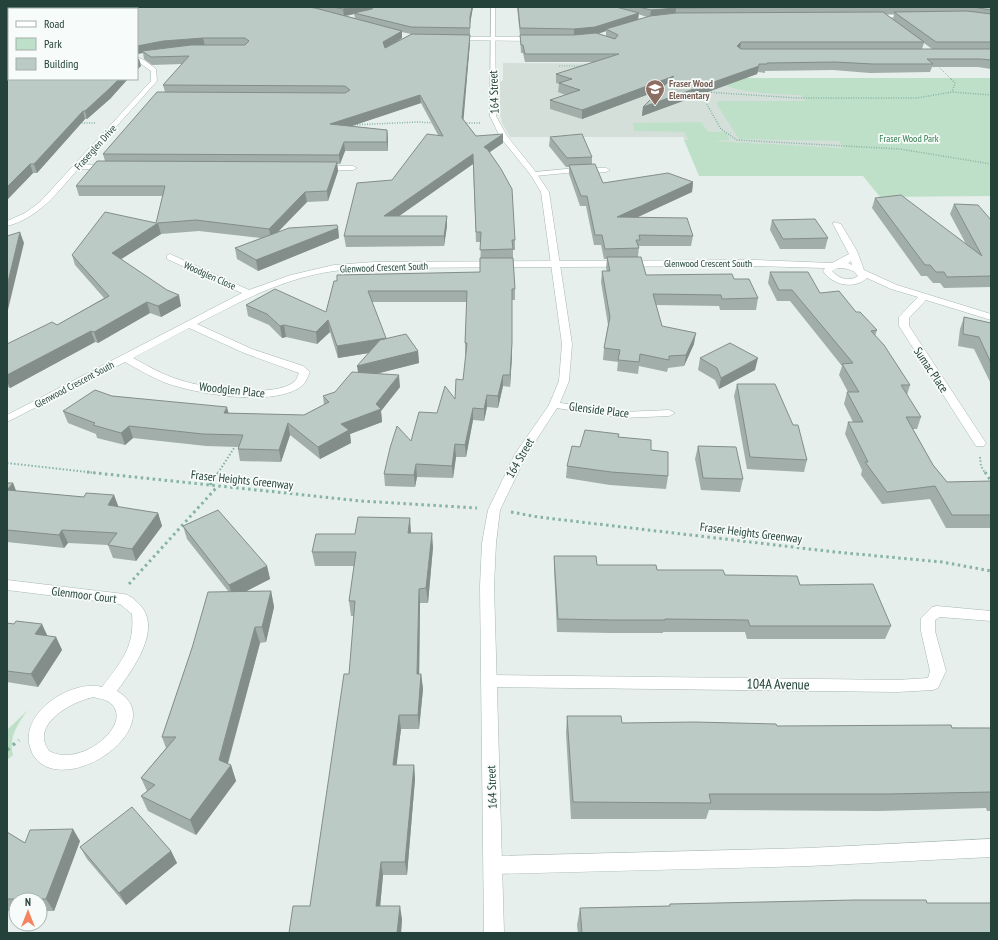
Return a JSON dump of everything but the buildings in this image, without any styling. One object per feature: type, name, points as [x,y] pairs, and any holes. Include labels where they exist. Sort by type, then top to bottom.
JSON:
[{"type":"street","name":"164 Street","points":[[493,7],[493,116],[501,133],[535,174],[545,192],[557,264],[567,344],[567,363],[564,381],[554,405],[521,454],[494,510],[489,543],[487,586],[494,865],[494,933]]},
{"type":"street","points":[[866,16],[919,16]]},
{"type":"street","points":[[882,16],[893,24]]},
{"type":"street","points":[[450,39],[545,40]]},
{"type":"street","points":[[138,58],[149,54]]},
{"type":"street","name":"Fraserglen Drive","points":[[7,224],[28,215],[43,204],[154,81],[154,70],[138,59]]},
{"type":"street","points":[[139,97],[152,97]]},
{"type":"street","points":[[77,167],[116,167]]},
{"type":"street","points":[[317,168],[354,168]]},
{"type":"street","points":[[535,174],[576,170],[606,170]]},
{"type":"street","points":[[837,224],[853,251],[856,264],[863,277],[851,282]]},
{"type":"street","points":[[831,276],[827,272],[834,266],[844,262],[854,255]]},
{"type":"street","name":"Woodglen Close","points":[[170,257],[249,293]]},
{"type":"street","name":"Glenwood Crescent South","points":[[7,419],[124,356],[249,293],[294,277],[334,268],[374,265],[754,263],[851,267],[861,272]]},
{"type":"street","name":"Glenwood Crescent South","points":[[795,265],[840,280],[851,282]]},
{"type":"street","points":[[861,272],[894,287],[991,317]]},
{"type":"street","points":[[851,282],[894,287]]},
{"type":"street","name":"Sumac Place","points":[[923,297],[904,317],[904,326],[980,443]]},
{"type":"street","name":"Woodglen Place","points":[[124,356],[148,371],[185,385],[240,393],[268,394],[289,391],[300,384],[304,378],[305,372],[299,368],[248,351],[189,324]]},
{"type":"street","name":"Glenside Place","points":[[554,405],[622,415],[669,413]]},
{"type":"street","name":"Glenmoor Court","points":[[7,585],[124,599],[139,612],[141,631],[130,661],[107,692]]},
{"type":"street","name":"104A Avenue","points":[[489,681],[897,686],[932,684],[938,671],[928,631],[928,618],[937,611],[991,616]]},
{"type":"street","points":[[94,691],[107,692],[116,698],[123,706],[125,717],[122,729],[114,741],[102,751],[87,759],[72,763],[58,762],[46,758],[39,751],[36,740],[37,729],[54,707],[66,699],[80,693],[94,691]]},
{"type":"street","points":[[494,865],[809,857],[991,848]]},
{"type":"path","points":[[559,66],[588,66]]},
{"type":"path","points":[[938,66],[955,83],[952,92]]},
{"type":"path","points":[[991,95],[952,92],[917,98],[797,98],[706,92],[702,96],[721,129],[726,130],[737,140],[900,149],[991,164]]},
{"type":"path","points":[[349,125],[418,122],[437,124]]},
{"type":"path","points":[[79,123],[102,123]]},
{"type":"path","points":[[458,123],[481,123]]},
{"type":"path","points":[[210,485],[239,440]]},
{"type":"path","points":[[980,443],[981,466],[991,482]]},
{"type":"path","name":"Fraser Heights Greenway","points":[[7,463],[217,487],[361,501],[476,508]]},
{"type":"path","points":[[127,586],[217,487]]},
{"type":"path","name":"Fraser Heights Greenway","points":[[510,512],[538,517],[834,552],[942,562],[991,571]]},
{"type":"shaded area","name":"Fraser Wood Elementary","points":[[503,63],[686,64],[694,79],[789,79],[845,148],[684,140],[683,137],[510,137],[502,123],[500,114],[500,82],[503,80]]},
{"type":"green space","name":"Fraser Wood Park","points":[[714,78],[991,78],[991,196],[880,197],[863,176],[699,176],[684,140],[689,140],[684,132],[634,131],[633,123],[701,122],[708,132],[726,132],[730,140],[714,141],[844,148],[839,141],[739,139],[716,103],[719,101],[806,101],[801,95],[742,90],[721,83]]},
{"type":"green space","points":[[28,710],[15,731],[12,743],[13,755],[7,760],[7,730]]},
{"type":"place","name":"Fraser Wood Elementary","points":[[655,106]]}]
